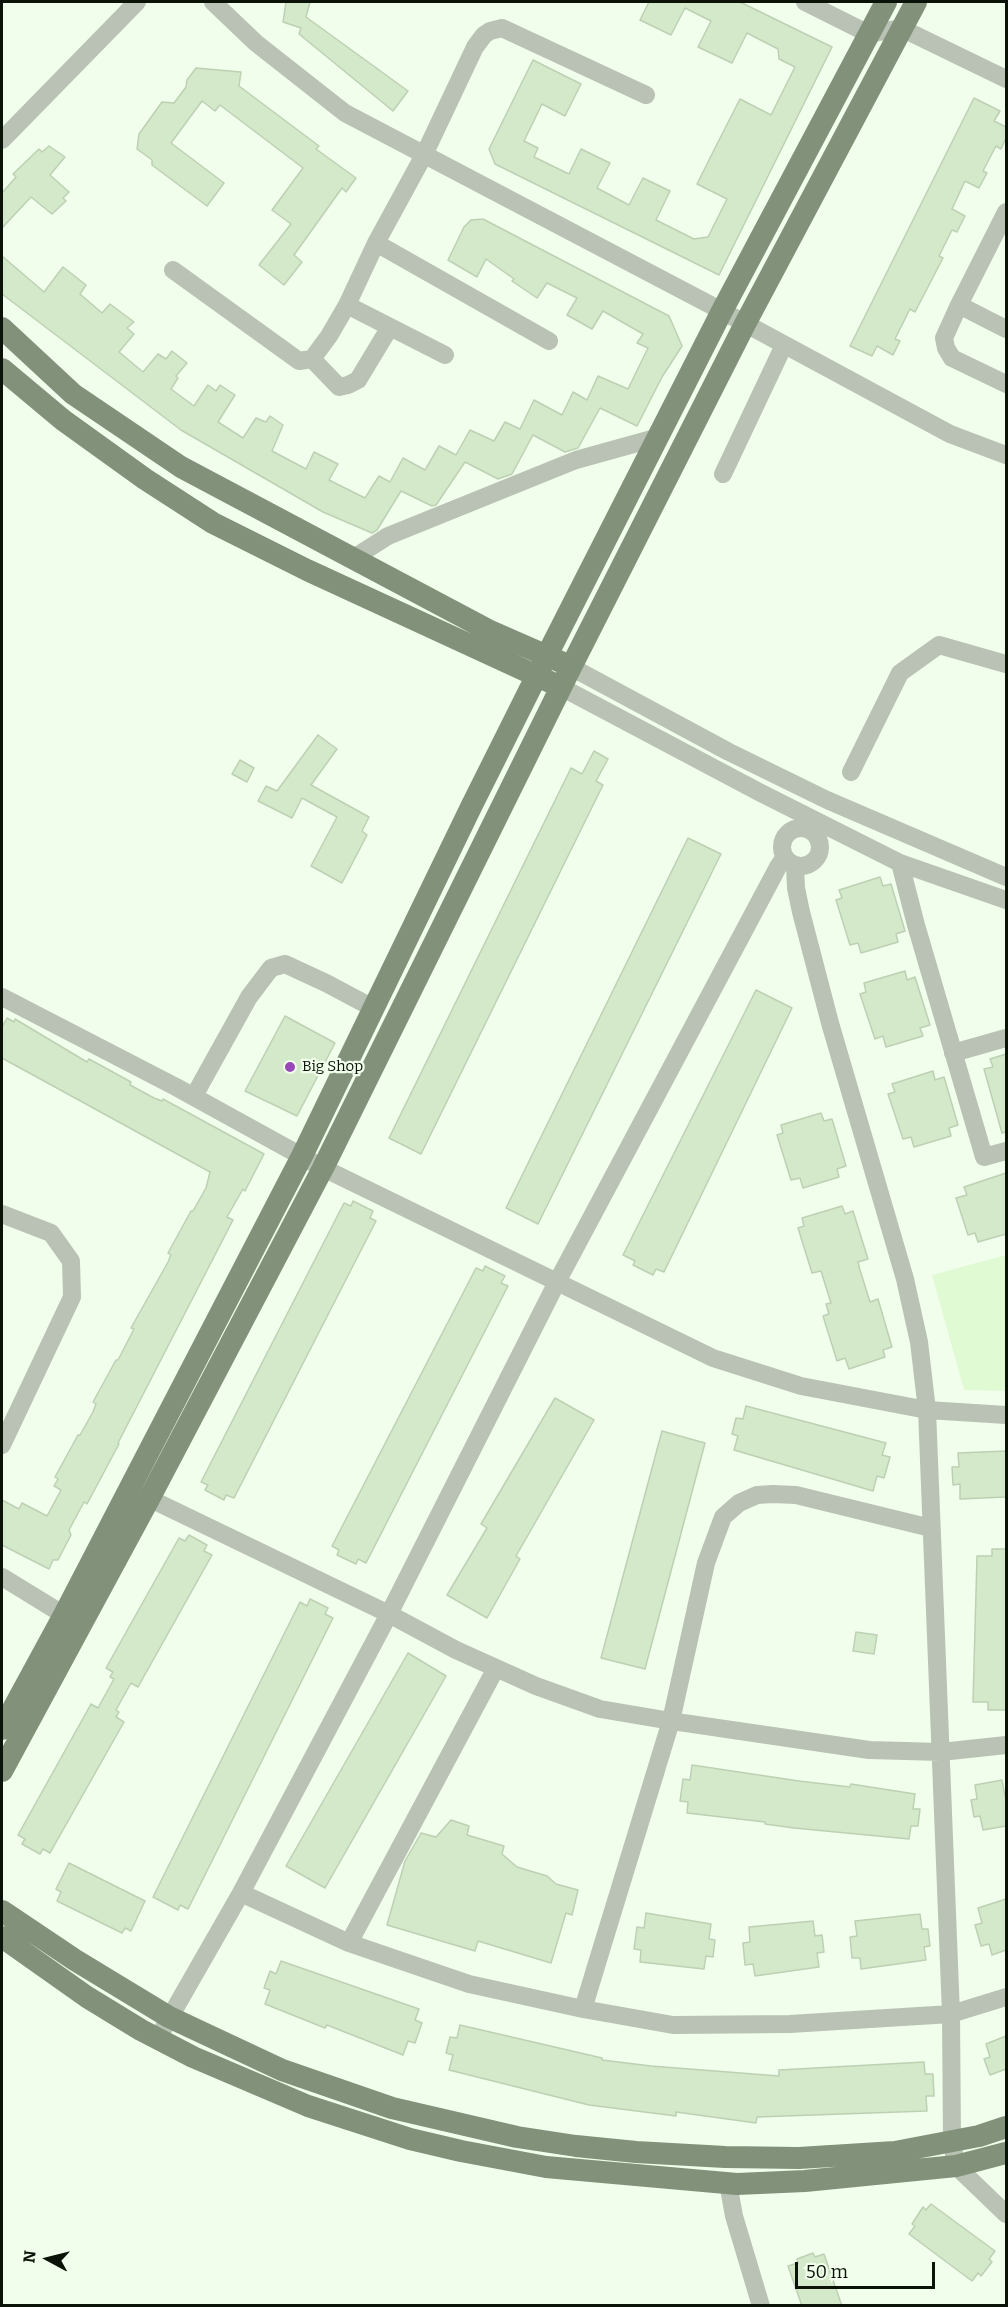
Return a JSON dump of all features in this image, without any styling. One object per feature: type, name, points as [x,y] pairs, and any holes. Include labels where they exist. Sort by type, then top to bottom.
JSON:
[{"type":"main road","points":[[2,1729],[64,1615],[302,1156],[547,656],[722,311],[886,2]]},
{"type":"main road","points":[[2,1771],[149,1499],[323,1168],[571,667],[745,324],[916,2]]},
{"type":"main road","points":[[2,328],[73,394],[181,467],[488,630],[571,667]]},
{"type":"main road","points":[[2,369],[63,420],[145,479],[213,523],[307,570],[561,687]]},
{"type":"main road","points":[[2,1911],[75,1960],[169,2017],[282,2070],[392,2108],[442,2120],[541,2141],[636,2152],[799,2158],[895,2152],[952,2142],[1006,2127]]},
{"type":"main road","points":[[2,1937],[87,1997],[193,2057],[308,2106],[420,2141],[500,2159],[546,2167],[728,2183],[805,2181],[956,2166],[1006,2153]]},
{"type":"street","points":[[2,140],[137,2]]},
{"type":"street","points":[[213,2],[256,43],[345,113],[950,434],[1006,455]]},
{"type":"street","points":[[805,2],[868,34],[901,28],[1006,79]]},
{"type":"street","points":[[173,270],[298,361],[312,359],[347,305],[376,243],[424,155],[475,47],[490,31],[502,28],[646,95]]},
{"type":"street","points":[[1006,212],[944,338],[946,348],[952,358],[1006,384]]},
{"type":"street","points":[[376,243],[549,341]]},
{"type":"street","points":[[347,305],[445,355]]},
{"type":"street","points":[[959,305],[1006,329]]},
{"type":"street","points":[[312,359],[339,387],[348,385],[358,380],[390,327]]},
{"type":"street","points":[[723,474],[784,345]]},
{"type":"street","points":[[352,559],[388,536],[576,460],[659,437]]},
{"type":"street","points":[[852,772],[900,673],[939,645],[1006,664]]},
{"type":"street","points":[[571,667],[729,752],[826,800],[1006,877]]},
{"type":"street","points":[[561,687],[759,792],[813,825],[900,863],[1006,900]]},
{"type":"street","points":[[826,800],[813,825],[788,834],[783,846],[790,861],[830,1023],[905,1279],[919,1342],[927,1410],[951,2014],[952,2142],[956,2166],[1006,2214]]},
{"type":"street","points":[[158,2038],[242,1893],[389,1614],[557,1282],[778,867],[790,861],[808,865],[818,857],[819,839],[813,825]]},
{"type":"street","points":[[900,863],[984,1156],[1006,1150]]},
{"type":"street","points":[[194,1096],[249,997],[271,968],[285,964],[373,1008]]},
{"type":"street","points":[[2,997],[194,1096],[323,1168],[713,1358],[801,1386],[927,1410],[1006,1415]]},
{"type":"street","points":[[953,1053],[1006,1038]]},
{"type":"street","points":[[2,1214],[51,1233],[71,1261],[72,1288],[72,1297],[2,1445]]},
{"type":"street","points":[[129,1489],[496,1668],[536,1686],[600,1709],[869,1750],[941,1752],[1006,1745]]},
{"type":"street","points":[[583,2009],[671,1721],[706,1563],[723,1517],[739,1503],[757,1495],[796,1495],[931,1528]]},
{"type":"street","points":[[2,1578],[64,1615]]},
{"type":"street","points":[[349,1943],[496,1668]]},
{"type":"street","points":[[242,1893],[349,1943],[469,1984],[583,2009],[673,2025],[790,2024],[951,2014],[1006,1996]]},
{"type":"street","points":[[728,2183],[734,2216],[761,2306]]},
{"type":"shaded area","points":[[1006,1255],[1006,1391],[964,1390],[932,1275]]},
{"type":"building","points":[[286,2],[310,2],[306,17],[408,91],[393,111],[299,34],[301,28],[283,22]]},
{"type":"building","points":[[649,2],[740,2],[832,47],[719,275],[495,164],[489,149],[533,60],[581,84],[565,116],[542,104],[524,141],[538,148],[534,157],[569,174],[581,149],[610,163],[597,188],[629,205],[643,178],[670,191],[656,220],[694,239],[708,237],[727,199],[697,184],[740,99],[771,115],[795,67],[779,59],[778,49],[747,33],[732,63],[698,47],[711,21],[685,8],[671,35],[640,20]]},
{"type":"building","points":[[196,68],[241,72],[239,86],[319,146],[316,149],[356,178],[346,192],[342,188],[294,255],[302,262],[284,285],[259,265],[291,224],[272,210],[303,168],[220,105],[215,111],[202,101],[171,143],[224,183],[207,206],[152,165],[152,160],[137,149],[139,134],[162,102],[174,103]]},
{"type":"building","points":[[974,98],[1000,111],[994,121],[1006,127],[1006,138],[1001,149],[996,146],[983,171],[987,173],[979,188],[965,181],[952,209],[965,216],[957,232],[952,230],[939,256],[943,258],[915,312],[910,309],[895,339],[900,341],[893,355],[877,346],[872,356],[850,346]]},
{"type":"building","points":[[49,146],[65,157],[50,175],[69,192],[63,198],[66,201],[52,214],[31,197],[2,228],[2,193],[16,177],[13,174],[39,149],[42,152]]},
{"type":"building","points":[[483,219],[669,316],[682,346],[662,377],[637,426],[600,408],[578,448],[565,452],[533,435],[512,474],[498,479],[465,462],[436,505],[432,506],[401,491],[377,530],[372,533],[323,512],[181,430],[2,294],[2,256],[44,292],[63,267],[86,285],[80,294],[102,313],[110,304],[134,322],[127,328],[134,334],[119,352],[143,372],[158,354],[166,359],[172,351],[187,363],[176,376],[178,378],[171,389],[194,406],[208,385],[216,391],[220,385],[235,395],[218,422],[243,438],[256,418],[266,422],[270,416],[283,425],[272,451],[306,469],[314,452],[338,464],[329,480],[365,498],[379,476],[390,482],[403,458],[425,470],[439,446],[456,455],[470,430],[494,441],[505,422],[520,429],[534,400],[562,415],[573,392],[587,400],[598,376],[628,389],[648,348],[637,343],[643,334],[603,311],[592,329],[567,315],[577,298],[547,283],[537,298],[486,259],[477,277],[448,260],[464,227],[471,220]]},
{"type":"building","points":[[318,735],[337,749],[311,785],[369,817],[362,831],[367,835],[342,883],[311,866],[337,817],[302,798],[292,818],[258,801],[266,786],[277,791]]},
{"type":"building","points":[[594,751],[608,759],[596,781],[603,785],[421,1154],[389,1138],[571,768],[582,774]]},
{"type":"building","points":[[240,760],[254,768],[247,782],[232,774]]},
{"type":"building","points":[[688,838],[721,854],[538,1224],[506,1208]]},
{"type":"building","points":[[880,877],[883,886],[891,884],[905,931],[896,934],[898,942],[861,953],[858,943],[850,945],[836,900],[842,898],[839,890]]},
{"type":"building","points":[[905,971],[907,980],[915,977],[930,1025],[920,1028],[923,1036],[886,1047],[883,1036],[875,1039],[860,994],[866,992],[864,983]]},
{"type":"building","points":[[756,990],[792,1008],[664,1272],[656,1269],[653,1275],[633,1265],[635,1261],[623,1255]]},
{"type":"building","name":"Big Shop","points":[[285,1016],[335,1043],[297,1116],[245,1091]]},
{"type":"building","points":[[7,1018],[14,1022],[15,1019],[87,1062],[89,1059],[131,1082],[130,1085],[154,1098],[162,1101],[163,1099],[264,1154],[245,1191],[243,1189],[227,1217],[233,1220],[119,1444],[87,1504],[84,1502],[69,1530],[71,1535],[58,1560],[53,1560],[49,1569],[2,1545],[2,1500],[19,1509],[22,1503],[47,1516],[61,1490],[54,1486],[58,1479],[55,1477],[93,1412],[96,1404],[93,1402],[118,1360],[134,1329],[131,1328],[168,1262],[171,1255],[168,1253],[206,1188],[210,1172],[2,1058],[2,1027]]},
{"type":"building","points":[[1006,1054],[1006,1132],[1002,1133],[984,1069],[993,1067],[990,1059]]},
{"type":"building","points":[[933,1071],[935,1080],[944,1077],[958,1125],[949,1128],[951,1136],[914,1147],[911,1137],[903,1139],[888,1094],[895,1092],[892,1084]]},
{"type":"building","points":[[821,1113],[824,1121],[832,1119],[846,1166],[837,1169],[839,1177],[803,1188],[800,1178],[791,1180],[777,1135],[783,1133],[781,1125]]},
{"type":"building","points":[[1006,1173],[1006,1234],[978,1242],[975,1233],[968,1235],[956,1198],[967,1195],[964,1187]]},
{"type":"building","points":[[353,1201],[373,1211],[370,1218],[376,1221],[234,1498],[226,1495],[224,1500],[205,1490],[208,1485],[201,1482],[344,1203],[351,1206]]},
{"type":"building","points":[[842,1206],[845,1214],[853,1211],[868,1259],[858,1262],[860,1270],[870,1302],[878,1299],[892,1347],[883,1350],[885,1357],[849,1369],[845,1358],[837,1361],[823,1316],[829,1314],[826,1304],[831,1303],[821,1271],[812,1273],[798,1228],[804,1226],[802,1218]]},
{"type":"building","points":[[485,1266],[505,1276],[501,1283],[508,1286],[366,1563],[358,1559],[356,1564],[337,1555],[339,1550],[332,1546],[476,1268],[483,1271]]},
{"type":"building","points":[[555,1398],[594,1420],[516,1556],[520,1559],[487,1618],[447,1595],[487,1528],[481,1524]]},
{"type":"building","points":[[746,1406],[886,1443],[882,1455],[890,1457],[884,1478],[877,1476],[873,1491],[734,1450],[738,1436],[732,1434],[736,1418],[743,1419]]},
{"type":"building","points":[[662,1431],[705,1443],[645,1669],[601,1658]]},
{"type":"building","points":[[1006,1451],[1006,1497],[960,1499],[960,1484],[953,1485],[952,1467],[959,1467],[958,1453]]},
{"type":"building","points":[[189,1535],[207,1545],[204,1551],[212,1555],[138,1687],[131,1683],[116,1710],[119,1712],[116,1717],[124,1722],[50,1853],[43,1849],[40,1854],[22,1844],[25,1839],[18,1835],[91,1704],[98,1708],[114,1679],[110,1677],[113,1672],[106,1668],[179,1538],[185,1541]]},
{"type":"building","points":[[992,1549],[1006,1549],[1006,1710],[988,1710],[988,1702],[973,1702],[977,1556],[992,1556]]},
{"type":"building","points":[[310,1599],[328,1608],[325,1614],[333,1618],[188,1909],[180,1905],[178,1910],[153,1897],[300,1602],[307,1606]]},
{"type":"building","points":[[856,1632],[877,1635],[874,1654],[853,1651]]},
{"type":"building","points":[[408,1653],[446,1676],[325,1888],[286,1866]]},
{"type":"building","points":[[692,1765],[799,1781],[850,1787],[851,1784],[915,1794],[913,1809],[920,1809],[918,1826],[911,1826],[909,1839],[794,1828],[765,1824],[765,1822],[687,1813],[688,1802],[680,1801],[683,1779],[690,1780]]},
{"type":"building","points":[[1002,1780],[1006,1795],[1006,1826],[983,1830],[980,1816],[974,1817],[971,1800],[977,1799],[975,1785]]},
{"type":"building","points":[[451,1820],[469,1826],[467,1835],[504,1846],[502,1854],[517,1867],[547,1876],[556,1884],[578,1890],[572,1915],[566,1913],[551,1963],[478,1941],[475,1951],[387,1925],[405,1861],[421,1833],[436,1837]]},
{"type":"building","points":[[69,1863],[145,1901],[131,1931],[125,1928],[122,1933],[57,1901],[61,1892],[56,1889]]},
{"type":"building","points":[[1006,1899],[1006,1950],[992,1955],[989,1944],[981,1946],[975,1925],[982,1923],[978,1908]]},
{"type":"building","points":[[646,1913],[711,1924],[709,1939],[715,1940],[713,1957],[706,1956],[704,1969],[640,1962],[641,1950],[634,1949],[637,1927],[644,1928]]},
{"type":"building","points":[[920,1914],[922,1929],[928,1929],[930,1946],[924,1947],[926,1960],[861,1969],[860,1958],[852,1958],[850,1937],[857,1936],[855,1921]]},
{"type":"building","points":[[813,1921],[815,1936],[822,1935],[824,1952],[817,1953],[819,1967],[755,1976],[753,1964],[745,1965],[743,1943],[750,1942],[749,1927]]},
{"type":"building","points":[[281,1961],[419,2009],[415,2020],[422,2023],[415,2043],[408,2041],[403,2055],[265,2004],[270,1990],[264,1988],[270,1971],[276,1974]]},
{"type":"building","points":[[460,2025],[602,2058],[602,2060],[651,2066],[779,2076],[779,2070],[924,2062],[925,2074],[933,2074],[934,2096],[926,2096],[927,2111],[757,2117],[756,2123],[676,2112],[676,2116],[589,2105],[449,2070],[453,2055],[446,2053],[450,2037],[457,2038]]},
{"type":"building","points":[[1006,2036],[1006,2069],[990,2075],[984,2059],[990,2057],[986,2044]]},
{"type":"building","points":[[931,2204],[995,2251],[989,2259],[992,2262],[981,2276],[978,2273],[972,2281],[909,2234],[915,2226],[912,2224],[923,2207],[926,2210]]},
{"type":"building","points":[[813,2253],[815,2257],[824,2254],[842,2306],[802,2306],[788,2266],[798,2263],[797,2259]]},
{"type":"place","name":"Big Shop","points":[[290,1067]]}]
